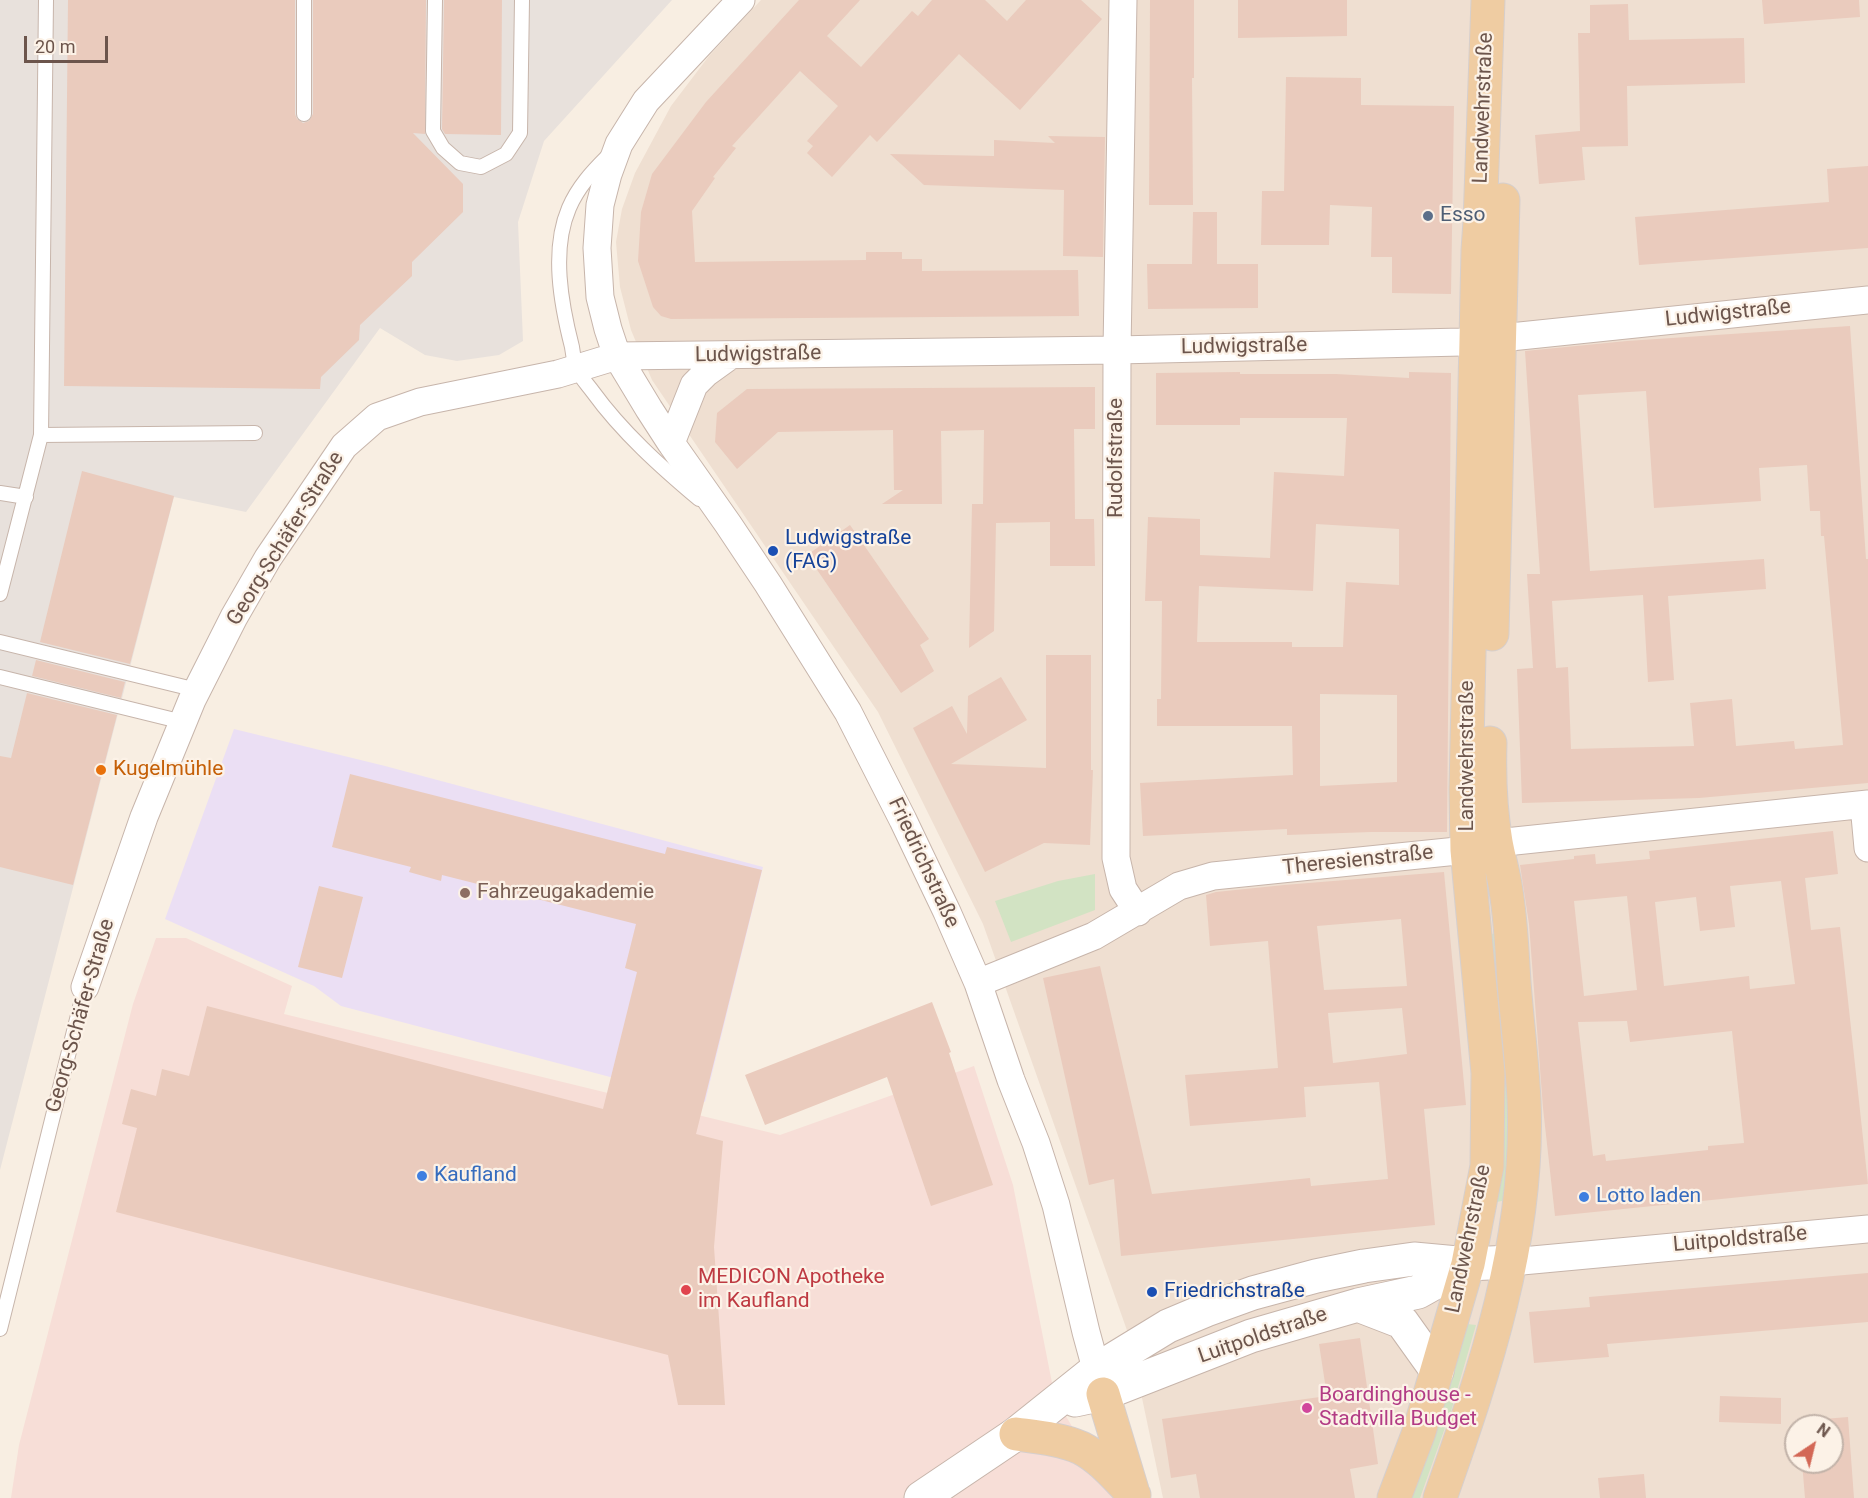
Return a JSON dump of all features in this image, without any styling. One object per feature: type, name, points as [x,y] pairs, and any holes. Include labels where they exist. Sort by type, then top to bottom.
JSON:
[{"type":"main road","name":"Landwehrstraße","points":[[1488,0],[1478,250],[1488,339]]},
{"type":"main road","name":"Landwehrstraße","points":[[1394,1498],[1419,1432],[1468,1264],[1487,1166],[1488,1073],[1482,846],[1467,777],[1488,339],[1508,0]]},
{"type":"main road","name":"Landwehrstraße","points":[[1440,1498],[1465,1428],[1497,1320],[1517,1228],[1524,1138],[1524,1101],[1506,890],[1482,846]]},
{"type":"main road","points":[[1099,1382],[1134,1496]]},
{"type":"main road","points":[[1016,1434],[1055,1440],[1083,1449],[1106,1466],[1134,1496]]},
{"type":"street","points":[[617,357],[600,297],[597,248],[600,205],[608,174],[619,144],[646,101],[741,0]]},
{"type":"street","name":"Rudolfstraße","points":[[1123,0],[1117,350],[1116,858],[1123,889],[1138,912]]},
{"type":"street","name":"Ludwigstraße","points":[[617,357],[1117,350],[1488,339],[1868,300]]},
{"type":"street","points":[[671,443],[694,385],[706,373],[731,356]]},
{"type":"street","name":"Georg-Schäfer-Straße","points":[[85,987],[144,817],[197,690],[234,617],[268,558],[344,446],[377,417],[420,402],[577,369],[617,357]]},
{"type":"street","name":"Friedrichstraße","points":[[617,357],[671,443],[812,651],[848,712],[903,820],[978,983],[1011,1080],[1036,1143],[1056,1205],[1099,1382]]},
{"type":"street","points":[[1866,805],[1868,848]]},
{"type":"street","name":"Theresienstraße","points":[[978,983],[1094,936],[1179,886],[1213,876],[1866,805]]},
{"type":"street","name":"Luitpoldstraße","points":[[1099,1382],[1167,1326],[1264,1290],[1364,1266],[1414,1259],[1468,1264],[1510,1262],[1868,1229]]},
{"type":"street","name":"Luitpoldstraße","points":[[921,1498],[1016,1434],[1055,1404],[1099,1382],[1358,1305],[1418,1292],[1468,1264]]},
{"type":"street","points":[[1358,1305],[1402,1322],[1437,1371]]},
{"type":"lane","points":[[0,594],[40,435],[46,0]]},
{"type":"lane","points":[[304,0],[304,114]]},
{"type":"lane","points":[[435,0],[433,131],[443,148],[460,163],[481,166],[506,154],[520,133],[522,0]]},
{"type":"lane","points":[[619,144],[584,181],[569,209],[562,239],[560,266],[564,316],[577,369],[604,407],[642,447],[728,524]]},
{"type":"lane","points":[[40,435],[255,433]]},
{"type":"lane","points":[[0,493],[26,497]]},
{"type":"lane","points":[[0,642],[197,690]]},
{"type":"lane","points":[[0,677],[183,722]]},
{"type":"lane","name":"Georg-Schäfer-Straße","points":[[0,1329],[85,987]]},
{"type":"shaded area","points":[[0,0],[672,0],[544,141],[518,222],[523,341],[499,355],[457,361],[425,355],[380,328],[246,512],[174,497],[0,1170]]},
{"type":"shaded area","points":[[761,0],[1868,0],[1868,1498],[1163,1498],[1129,1336],[983,924],[878,712],[652,380],[631,330],[620,287],[616,242],[622,209],[635,173],[671,106],[709,56]]},
{"type":"shaded area","name":"Fahrzeugakademie","points":[[234,729],[385,766],[763,867],[705,1102],[341,1006],[314,986],[165,919]]},
{"type":"shaded area","points":[[156,938],[186,938],[292,986],[284,1014],[780,1135],[974,1066],[1013,1185],[1055,1398],[1115,1498],[11,1498],[19,1445],[133,1004]]},
{"type":"green space","points":[[1095,874],[1095,910],[1011,942],[995,901],[1058,881]]},
{"type":"green space","points":[[1499,933],[1512,1117],[1506,1200],[1497,1202],[1504,1140],[1505,1096],[1501,1026],[1491,934]]},
{"type":"green space","points":[[1467,1324],[1476,1325],[1452,1408],[1420,1498],[1410,1498],[1434,1436]]},
{"type":"building","points":[[68,0],[295,0],[295,114],[297,119],[303,123],[309,121],[313,114],[313,0],[426,0],[425,134],[413,133],[463,184],[463,212],[412,262],[412,276],[360,325],[359,340],[321,377],[320,389],[64,386]]},
{"type":"building","points":[[444,0],[502,0],[501,135],[445,134],[442,129]]},
{"type":"building","points":[[799,0],[860,0],[827,36],[861,67],[912,11],[918,16],[932,0],[985,0],[1007,21],[1026,0],[1081,0],[1102,19],[1020,110],[959,54],[877,142],[870,135],[832,177],[807,153],[813,146],[807,141],[838,106],[800,71],[732,146],[736,148],[713,177],[715,178],[692,211],[695,262],[866,260],[866,252],[902,252],[902,259],[922,259],[922,271],[1078,270],[1079,316],[671,319],[661,316],[653,307],[638,261],[641,212],[652,174],[706,102]]},
{"type":"building","points":[[1150,0],[1194,0],[1193,205],[1149,205]]},
{"type":"building","points":[[1238,0],[1347,0],[1347,36],[1238,38]]},
{"type":"building","points":[[1762,0],[1859,0],[1860,17],[1764,24]]},
{"type":"building","points":[[1628,4],[1629,40],[1744,38],[1745,83],[1627,86],[1628,146],[1582,147],[1585,180],[1539,184],[1535,135],[1580,131],[1578,33],[1590,33],[1590,5]]},
{"type":"building","points":[[1286,77],[1361,78],[1361,105],[1454,106],[1451,294],[1392,293],[1392,257],[1371,257],[1372,207],[1330,205],[1329,245],[1261,245],[1262,191],[1284,191]]},
{"type":"building","points":[[1048,136],[1105,137],[1103,257],[1063,256],[1064,190],[924,185],[890,154],[994,156],[994,140],[1055,143]]},
{"type":"building","points":[[1868,166],[1868,248],[1639,265],[1635,217],[1829,202],[1827,169]]},
{"type":"building","points":[[1193,212],[1217,212],[1217,264],[1258,264],[1258,308],[1148,309],[1147,264],[1192,264]]},
{"type":"building","points":[[1850,326],[1866,559],[1868,559],[1868,783],[1699,798],[1522,803],[1517,669],[1533,668],[1527,574],[1540,574],[1525,351],[1627,341]],"holes":[[[1646,391],[1654,508],[1761,501],[1759,468],[1807,465],[1810,511],[1820,511],[1821,536],[1824,536],[1843,745],[1795,749],[1794,741],[1736,746],[1732,699],[1690,703],[1694,746],[1571,749],[1568,667],[1556,668],[1552,601],[1643,595],[1648,682],[1674,680],[1668,596],[1766,589],[1764,559],[1590,571],[1578,395]]]},
{"type":"building","points":[[1240,372],[1240,374],[1336,374],[1409,378],[1409,372],[1451,373],[1447,832],[1287,835],[1287,829],[1143,836],[1140,783],[1293,775],[1292,726],[1157,726],[1157,699],[1161,699],[1162,601],[1145,601],[1148,517],[1200,519],[1200,555],[1270,558],[1274,472],[1344,476],[1347,418],[1240,418],[1240,425],[1156,425],[1156,373]],"holes":[[[1316,524],[1399,529],[1399,585],[1346,582],[1343,647],[1292,647],[1292,642],[1197,642],[1199,586],[1313,591]],[[1320,694],[1397,695],[1397,782],[1320,786]]]},
{"type":"building","points":[[1095,387],[1095,429],[1074,429],[1075,519],[1094,519],[1095,566],[1050,566],[1050,522],[996,523],[994,631],[969,648],[972,504],[983,504],[984,430],[941,431],[942,504],[882,504],[903,490],[894,490],[893,430],[778,432],[737,469],[715,442],[717,413],[747,389]]},
{"type":"building","points":[[82,471],[174,496],[130,664],[40,642]]},
{"type":"building","points":[[850,525],[929,639],[920,645],[934,671],[901,693],[807,555]]},
{"type":"building","points":[[1046,655],[1091,655],[1091,770],[1093,770],[1090,845],[1044,843],[985,872],[913,728],[952,706],[967,734],[968,696],[1001,677],[1027,720],[951,764],[1046,768]]},
{"type":"building","points":[[36,660],[125,682],[121,698],[32,676]]},
{"type":"building","points":[[27,693],[117,715],[73,885],[0,867],[0,756],[11,758]]},
{"type":"building","name":"Kaufland","points":[[350,774],[665,854],[667,847],[762,870],[696,1134],[723,1141],[714,1247],[725,1405],[678,1405],[668,1355],[116,1212],[137,1128],[122,1124],[131,1089],[156,1096],[162,1069],[189,1076],[207,1006],[603,1109],[637,972],[625,968],[636,924],[442,875],[441,881],[409,872],[411,867],[332,847]]},
{"type":"building","points":[[1833,831],[1838,874],[1805,878],[1811,930],[1840,927],[1868,1184],[1555,1216],[1543,1108],[1529,924],[1520,865],[1574,859],[1574,856],[1595,854],[1596,864],[1650,859],[1649,851]],"holes":[[[1781,881],[1795,984],[1750,989],[1749,976],[1664,986],[1655,902],[1696,897],[1700,931],[1735,927],[1730,886]],[[1627,896],[1637,990],[1584,996],[1574,901]],[[1627,1021],[1630,1042],[1732,1031],[1744,1143],[1708,1146],[1708,1150],[1606,1161],[1605,1154],[1593,1156],[1578,1022]]]},
{"type":"building","points":[[1444,872],[1466,1105],[1424,1109],[1435,1225],[1121,1256],[1114,1179],[1089,1185],[1043,978],[1100,966],[1152,1194],[1310,1178],[1311,1186],[1388,1179],[1379,1082],[1304,1087],[1306,1117],[1190,1126],[1185,1075],[1278,1068],[1268,941],[1210,946],[1206,895],[1284,885]],"holes":[[[1401,919],[1407,986],[1324,990],[1317,926]],[[1402,1008],[1407,1054],[1333,1063],[1328,1013]]]},
{"type":"building","points":[[319,886],[363,897],[342,978],[298,967]]},
{"type":"building","points":[[932,1002],[951,1052],[949,1053],[993,1185],[931,1206],[887,1077],[765,1125],[745,1075]]},
{"type":"building","points":[[1868,1273],[1868,1322],[1607,1344],[1609,1357],[1534,1363],[1529,1312],[1590,1307],[1589,1297]]},
{"type":"building","name":"Boardinghouse - Stadtvilla Budget","points":[[1360,1338],[1378,1464],[1350,1469],[1355,1498],[1200,1498],[1196,1474],[1171,1478],[1162,1419],[1327,1396],[1319,1344]]},
{"type":"building","points":[[1720,1396],[1781,1398],[1781,1424],[1719,1422]]},
{"type":"building","points":[[1844,1417],[1848,1417],[1854,1498],[1805,1498],[1803,1474],[1844,1474]]},
{"type":"building","points":[[1644,1474],[1646,1498],[1600,1498],[1598,1478]]},
{"type":"place","name":"Esso","points":[[1428,216]]},
{"type":"place","name":"Ludwigstraße (FAG)","points":[[773,551]]},
{"type":"place","name":"Kugelmühle","points":[[101,770]]},
{"type":"place","name":"Fahrzeugakademie","points":[[465,893]]},
{"type":"place","name":"Kaufland","points":[[422,1176]]},
{"type":"place","name":"Lotto laden","points":[[1584,1197]]},
{"type":"place","name":"MEDICON Apotheke im Kaufland","points":[[686,1290]]},
{"type":"place","name":"Friedrichstraße","points":[[1152,1292]]},
{"type":"place","name":"Boardinghouse - Stadtvilla Budget","points":[[1307,1408]]}]
